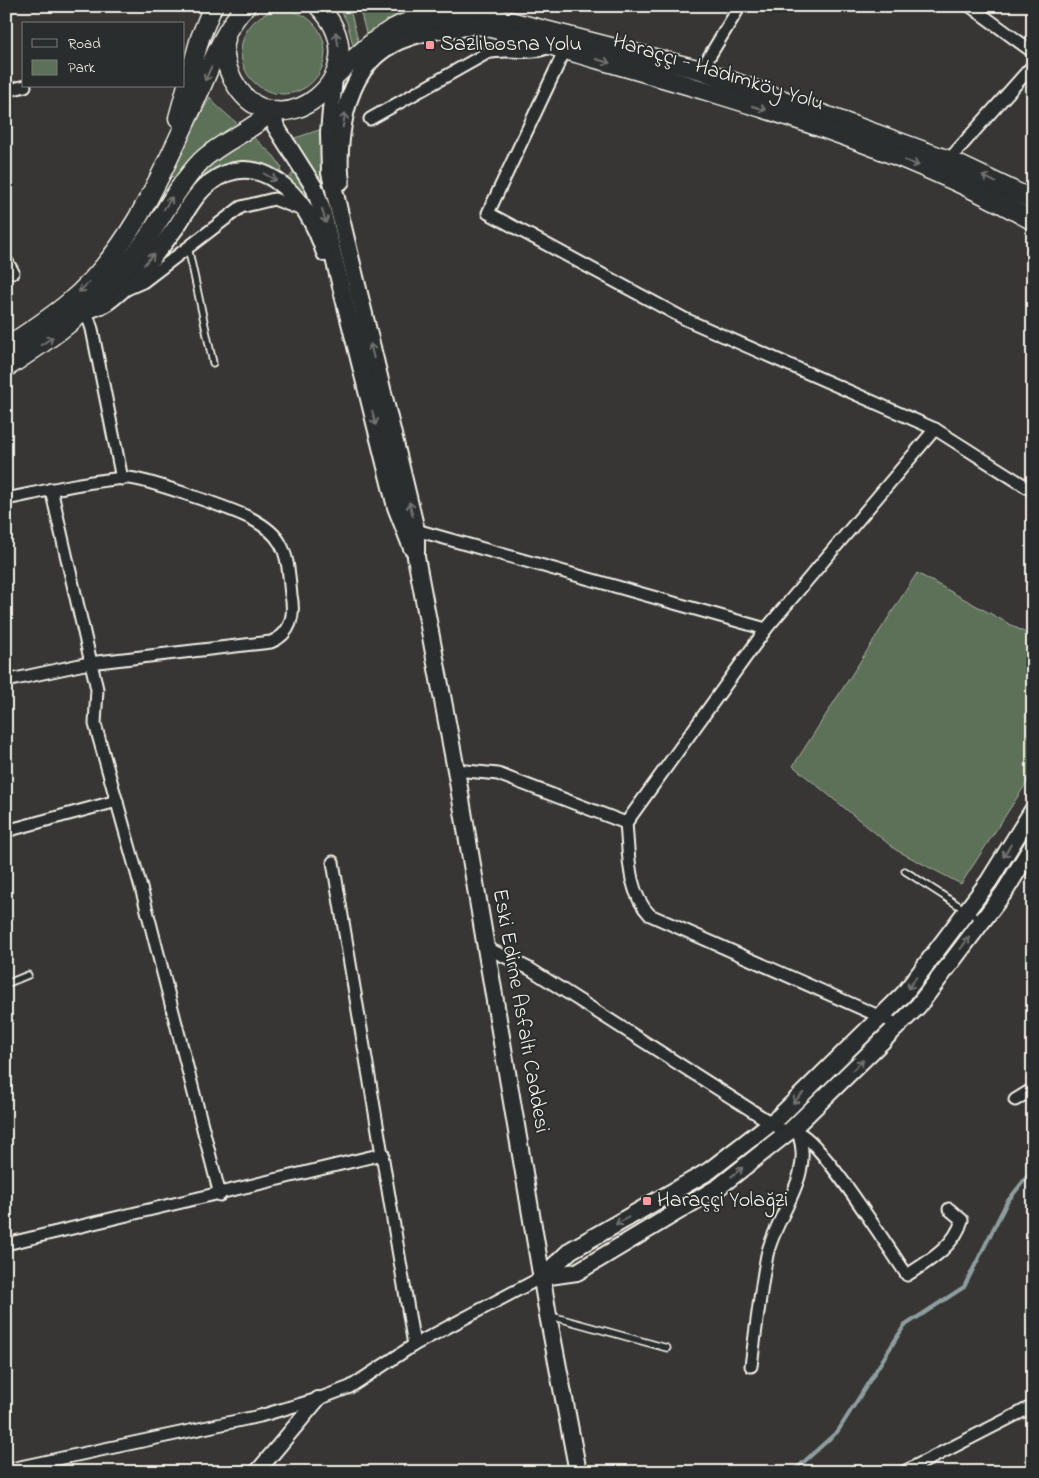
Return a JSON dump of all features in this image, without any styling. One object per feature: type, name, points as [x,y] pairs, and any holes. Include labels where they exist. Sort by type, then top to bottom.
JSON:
[{"type":"main road","points":[[169,160],[172,133],[182,107],[200,38],[212,6]]},
{"type":"main road","points":[[234,6],[225,43],[226,58],[233,80],[247,97],[258,106],[272,111],[286,111],[305,106],[324,93],[334,77]]},
{"type":"main road","points":[[6,347],[68,302],[96,274],[127,236],[145,208],[169,160],[229,30],[246,6]]},
{"type":"main road","points":[[318,6],[335,28],[340,54],[334,77],[329,133],[330,173],[416,530],[416,557]]},
{"type":"main road","name":"Haraççı - Hadımköy Yolu","points":[[451,6],[701,70],[944,167],[1033,200]]},
{"type":"main road","name":"Haraççı - Hadımköy Yolu","points":[[334,77],[397,26],[409,22],[440,19],[479,26],[711,93],[835,134],[944,167],[1033,221]]},
{"type":"main road","points":[[358,288],[361,270],[359,257],[339,170],[340,144],[351,90],[365,68],[377,54],[394,42],[435,29],[479,26]]},
{"type":"main road","points":[[272,111],[276,127],[314,188],[322,210],[396,508],[416,557]]},
{"type":"main road","points":[[6,368],[61,332],[86,311],[108,289],[145,241],[167,204],[202,160],[224,143],[253,128],[272,111]]},
{"type":"main road","points":[[86,311],[106,303],[118,292],[175,227],[209,183],[232,171],[255,170],[267,175],[293,194],[307,212],[338,293],[346,303]]},
{"type":"main road","name":"Eski Edirne Asfaltı Caddesi","points":[[416,557],[456,770],[548,1315],[578,1472]]},
{"type":"main road","points":[[542,1277],[571,1250],[709,1171],[771,1123],[904,994],[990,881],[1033,810]]},
{"type":"main road","points":[[542,1277],[577,1272],[720,1186],[793,1133],[918,1006],[1005,891],[1033,845]]},
{"type":"street","points":[[701,70],[740,6]]},
{"type":"street","points":[[970,6],[1033,52]]},
{"type":"street","points":[[370,119],[487,53],[498,50],[534,52],[558,48]]},
{"type":"street","points":[[558,48],[488,213],[685,319],[936,430],[1033,491]]},
{"type":"street","points":[[944,167],[1033,65]]},
{"type":"street","points":[[6,91],[22,87]]},
{"type":"street","points":[[118,292],[143,282],[241,207],[255,202],[274,199],[307,212]]},
{"type":"street","points":[[6,260],[13,272]]},
{"type":"street","points":[[86,311],[92,329],[122,479]]},
{"type":"street","points":[[899,1025],[650,915],[642,907],[636,896],[631,876],[626,823],[766,629],[936,430]]},
{"type":"street","points":[[6,499],[128,478],[183,493],[251,518],[273,532],[281,544],[285,555],[292,600],[292,621],[284,635],[271,642],[89,663],[6,680]]},
{"type":"street","points":[[51,490],[96,689],[95,724],[220,1195]]},
{"type":"street","points":[[416,530],[766,629]]},
{"type":"street","points":[[456,770],[498,774],[626,823]]},
{"type":"street","points":[[6,831],[116,801]]},
{"type":"street","points":[[333,862],[414,1346]]},
{"type":"street","points":[[487,948],[530,969],[771,1123],[810,1142],[834,1169],[907,1275],[948,1246],[959,1231],[962,1220],[949,1208]]},
{"type":"street","points":[[1016,1100],[1033,1089]]},
{"type":"street","points":[[751,1366],[768,1254],[780,1217],[796,1186],[803,1164],[803,1145],[793,1133]]},
{"type":"street","points":[[6,1244],[220,1195],[383,1154]]},
{"type":"street","points":[[6,1470],[260,1416],[318,1399],[350,1387],[414,1346],[542,1277]]},
{"type":"street","points":[[257,1472],[318,1399]]},
{"type":"street","points":[[904,1472],[1033,1406]]},
{"type":"lane","points":[[188,247],[213,364]]},
{"type":"lane","points":[[905,870],[982,920]]},
{"type":"lane","points":[[6,984],[28,975]]},
{"type":"lane","points":[[548,1315],[667,1348]]},
{"type":"green space","points":[[338,6],[349,6],[359,44],[354,49],[347,22]]},
{"type":"green space","points":[[359,6],[425,6],[458,12],[367,37]]},
{"type":"green space","points":[[275,10],[291,10],[307,17],[318,28],[325,44],[322,68],[313,82],[307,87],[291,94],[275,94],[259,87],[248,76],[241,60],[241,44],[248,28],[259,17]]},
{"type":"green space","points":[[210,97],[216,105],[240,126],[177,180],[169,175]]},
{"type":"green space","points":[[322,129],[321,167],[329,211],[292,139]]},
{"type":"green space","points":[[253,137],[274,156],[282,168],[278,175],[251,164],[232,164],[141,263],[184,193],[211,163]]},
{"type":"green space","points":[[295,169],[312,207],[287,182]]},
{"type":"green space","points":[[917,573],[1033,637],[1033,773],[961,884],[896,850],[793,766]]},
{"type":"waterway","points":[[780,1472],[796,1469],[838,1431],[904,1326],[964,1287],[1007,1202],[1033,1169]]},
{"type":"place","name":"Sazlıbosna Yolu","points":[[430,45]]},
{"type":"place","name":"Haraççi Yolağzi","points":[[647,1201]]}]
